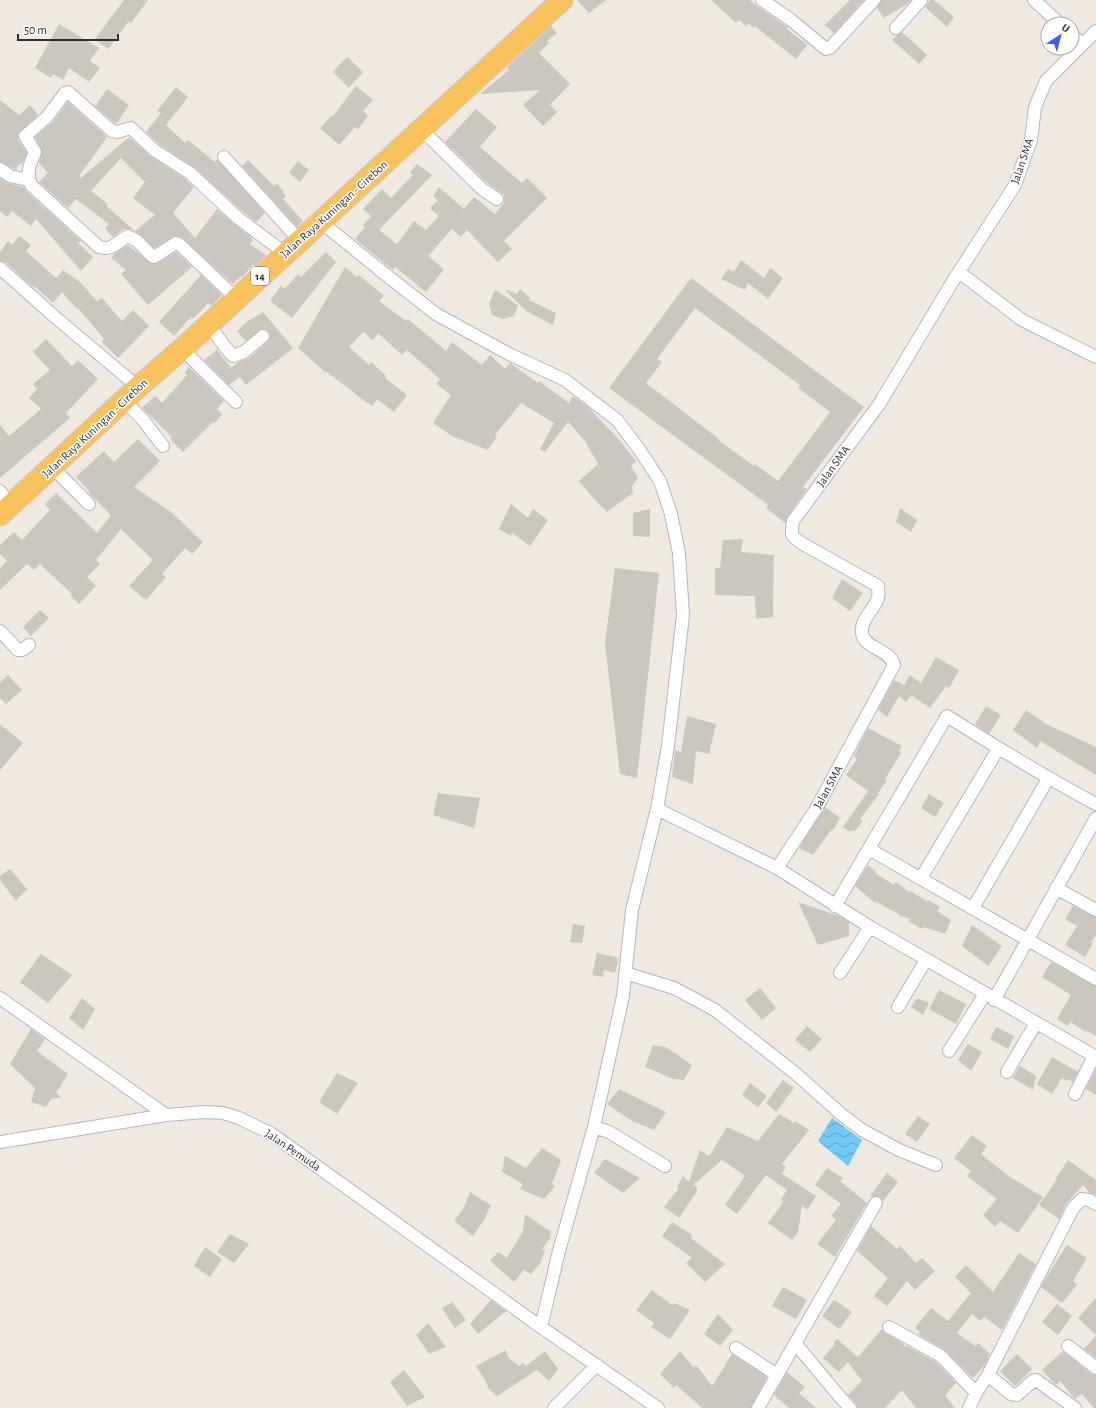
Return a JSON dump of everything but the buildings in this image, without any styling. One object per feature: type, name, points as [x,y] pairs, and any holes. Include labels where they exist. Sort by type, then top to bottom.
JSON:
[{"type":"highway","name":"Jalan Raya Kuningan - Cirebon","points":[[3,504],[52,468],[131,393],[182,349],[562,0]]},
{"type":"street","points":[[762,0],[791,20],[826,49],[830,48],[874,0]]},
{"type":"street","points":[[896,28],[922,0]]},
{"type":"street","points":[[1034,0],[1051,16]]},
{"type":"street","name":"Jalan SMA","points":[[777,868],[816,809],[894,665],[893,660],[889,656],[864,640],[862,633],[863,625],[878,598],[878,586],[792,536],[793,521],[880,403],[959,272],[1015,185],[1031,140],[1035,107],[1046,81],[1096,31]]},
{"type":"street","points":[[236,298],[193,255],[179,244],[176,243],[154,257],[137,241],[128,236],[109,248],[104,249],[99,247],[32,186],[28,180],[28,175],[35,152],[25,136],[47,117],[65,93],[68,92],[112,131],[117,132],[131,128],[154,150],[190,173],[238,218],[292,247]]},
{"type":"street","points":[[421,129],[482,189],[497,199]]},
{"type":"street","points":[[224,157],[292,247]]},
{"type":"street","points":[[0,169],[10,176],[28,180]]},
{"type":"street","points":[[321,222],[436,314],[509,354],[565,380],[617,420],[639,449],[660,481],[671,514],[679,553],[683,616],[668,746],[657,809],[632,910],[623,996],[594,1127],[559,1251],[541,1327]]},
{"type":"street","points":[[0,268],[55,317],[131,393],[143,420],[164,446]]},
{"type":"street","points":[[959,272],[1022,320],[1096,357]]},
{"type":"street","points":[[208,324],[233,356],[244,352],[263,336]]},
{"type":"street","points":[[182,349],[236,402]]},
{"type":"street","points":[[52,468],[89,504]]},
{"type":"street","points":[[0,631],[18,650],[22,650],[29,644]]},
{"type":"street","points":[[835,906],[870,849],[947,716],[998,749],[1096,804]]},
{"type":"street","points":[[921,878],[998,749]]},
{"type":"street","points":[[973,908],[1048,778]]},
{"type":"street","points":[[657,809],[777,868],[870,927],[1095,1057],[1074,1094]]},
{"type":"street","points":[[949,1051],[989,997],[1027,939],[1056,888],[1091,839],[1096,818]]},
{"type":"street","points":[[870,849],[1096,979]]},
{"type":"street","points":[[1056,888],[1096,910]]},
{"type":"street","points":[[840,974],[870,927]]},
{"type":"street","points":[[898,1007],[926,960]]},
{"type":"street","points":[[625,973],[674,988],[715,1010],[795,1073],[841,1114],[862,1130],[899,1150],[936,1166]]},
{"type":"street","points":[[0,998],[166,1116]]},
{"type":"street","points":[[1007,1072],[1036,1023]]},
{"type":"street","name":"Jalan Pemuda","points":[[0,1142],[166,1116],[205,1112],[223,1113],[239,1118],[272,1134],[541,1327],[658,1408]]},
{"type":"street","points":[[594,1127],[609,1132],[665,1166]]},
{"type":"street","points":[[969,1408],[988,1375],[1073,1208],[1082,1199],[1089,1200],[1096,1204]]},
{"type":"street","points":[[758,1408],[876,1204]]},
{"type":"street","points":[[889,1327],[941,1356],[976,1394]]},
{"type":"street","points":[[795,1343],[838,1396],[850,1408]]},
{"type":"street","points":[[1068,1346],[1096,1368]]},
{"type":"street","points":[[736,1348],[777,1375]]},
{"type":"street","points":[[554,1408],[597,1365]]},
{"type":"street","points":[[988,1375],[1014,1395],[1017,1395],[1034,1380],[1036,1380],[1075,1408]]},
{"type":"water","points":[[832,1118],[862,1140],[848,1166],[818,1141]]}]
